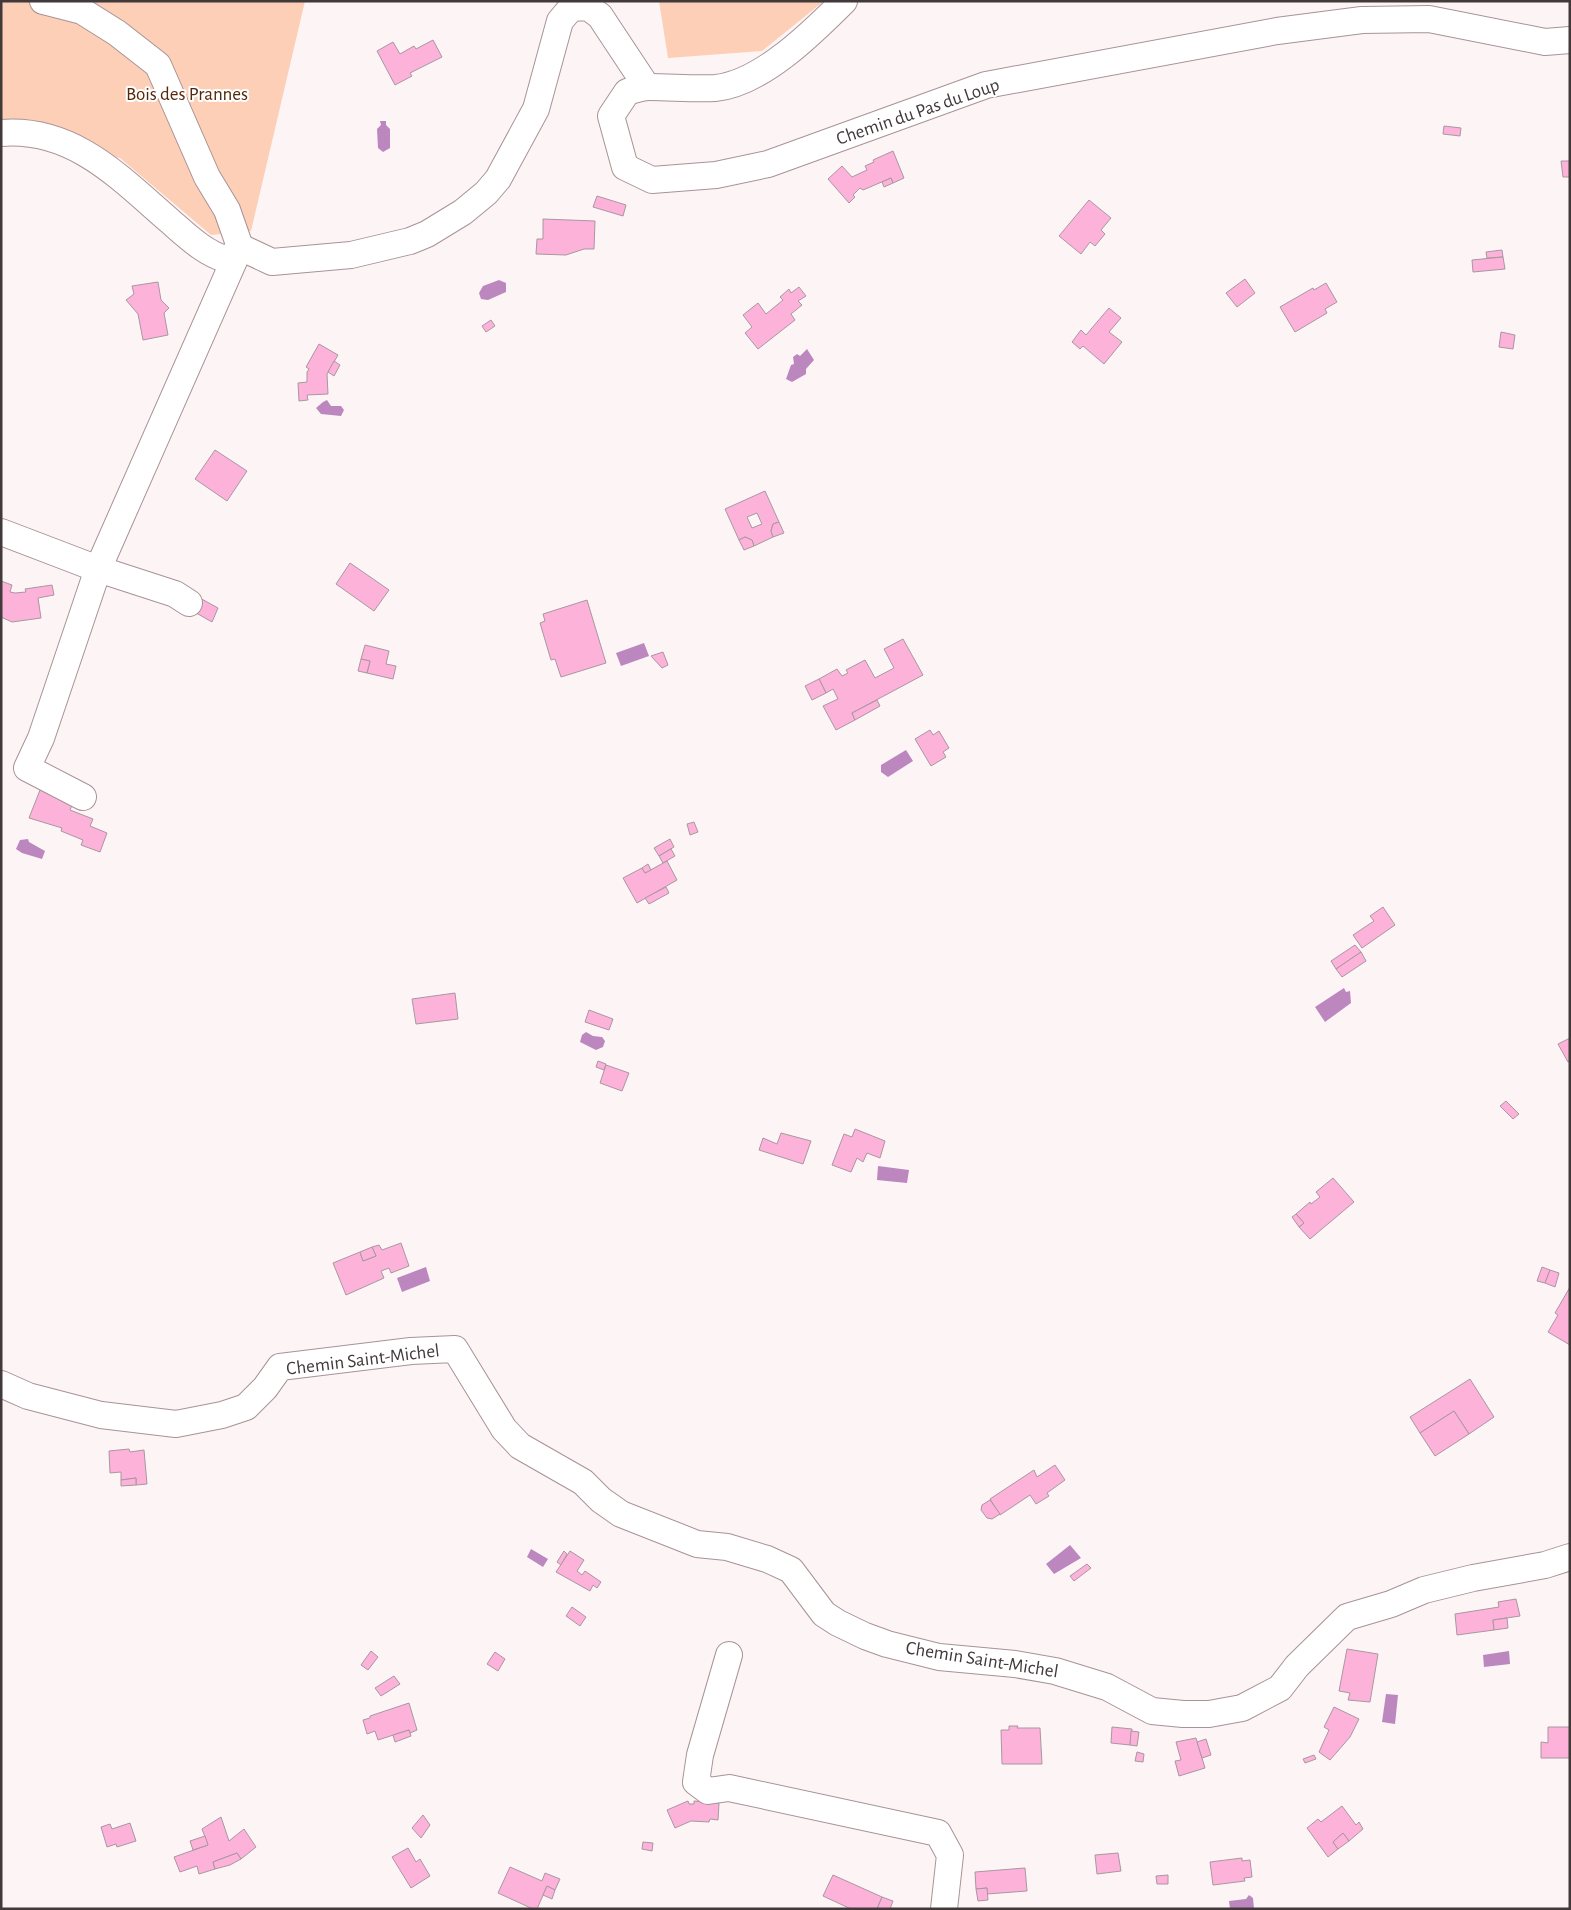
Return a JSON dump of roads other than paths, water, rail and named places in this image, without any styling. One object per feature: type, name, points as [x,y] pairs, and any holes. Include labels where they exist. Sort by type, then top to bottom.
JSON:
[{"type":"street","points":[[43,1],[82,11],[117,33],[158,65],[207,177],[227,210],[240,247],[98,569],[42,738],[27,768],[83,797]]},
{"type":"street","name":"Chemin du Pas du Loup","points":[[844,1],[811,34],[752,78],[718,88],[648,87],[627,92],[612,116],[625,166],[652,180],[716,176],[768,164],[986,85],[1277,31],[1362,20],[1429,19],[1546,42],[1570,40]]},
{"type":"street","points":[[240,247],[272,262],[351,255],[410,241],[427,234],[463,212],[486,193],[498,179],[536,109],[560,21],[571,8],[588,7],[600,16],[648,87]]},
{"type":"street","points":[[1,133],[18,132],[40,135],[70,144],[103,163],[187,236],[214,256],[228,260],[240,247]]},
{"type":"street","points":[[1,532],[98,569],[175,594],[189,603]]},
{"type":"street","name":"Chemin Saint-Michel","points":[[1,1384],[28,1396],[101,1415],[176,1424],[222,1415],[246,1407],[265,1388],[280,1367],[411,1351],[455,1349],[504,1429],[520,1446],[582,1482],[601,1500],[621,1514],[697,1544],[727,1547],[767,1559],[791,1570],[824,1614],[838,1623],[887,1644],[938,1657],[1015,1664],[1055,1671],[1107,1687],[1152,1711],[1209,1714],[1242,1708],[1280,1688],[1297,1666],[1347,1617],[1391,1604],[1424,1590],[1473,1578],[1544,1565],[1570,1557]]},
{"type":"street","points":[[729,1655],[700,1755],[696,1782],[708,1791],[729,1788],[938,1832],[950,1855],[944,1909]]},
{"type":"park label","name":"Bois des Prannes","points":[[187,94]]}]
